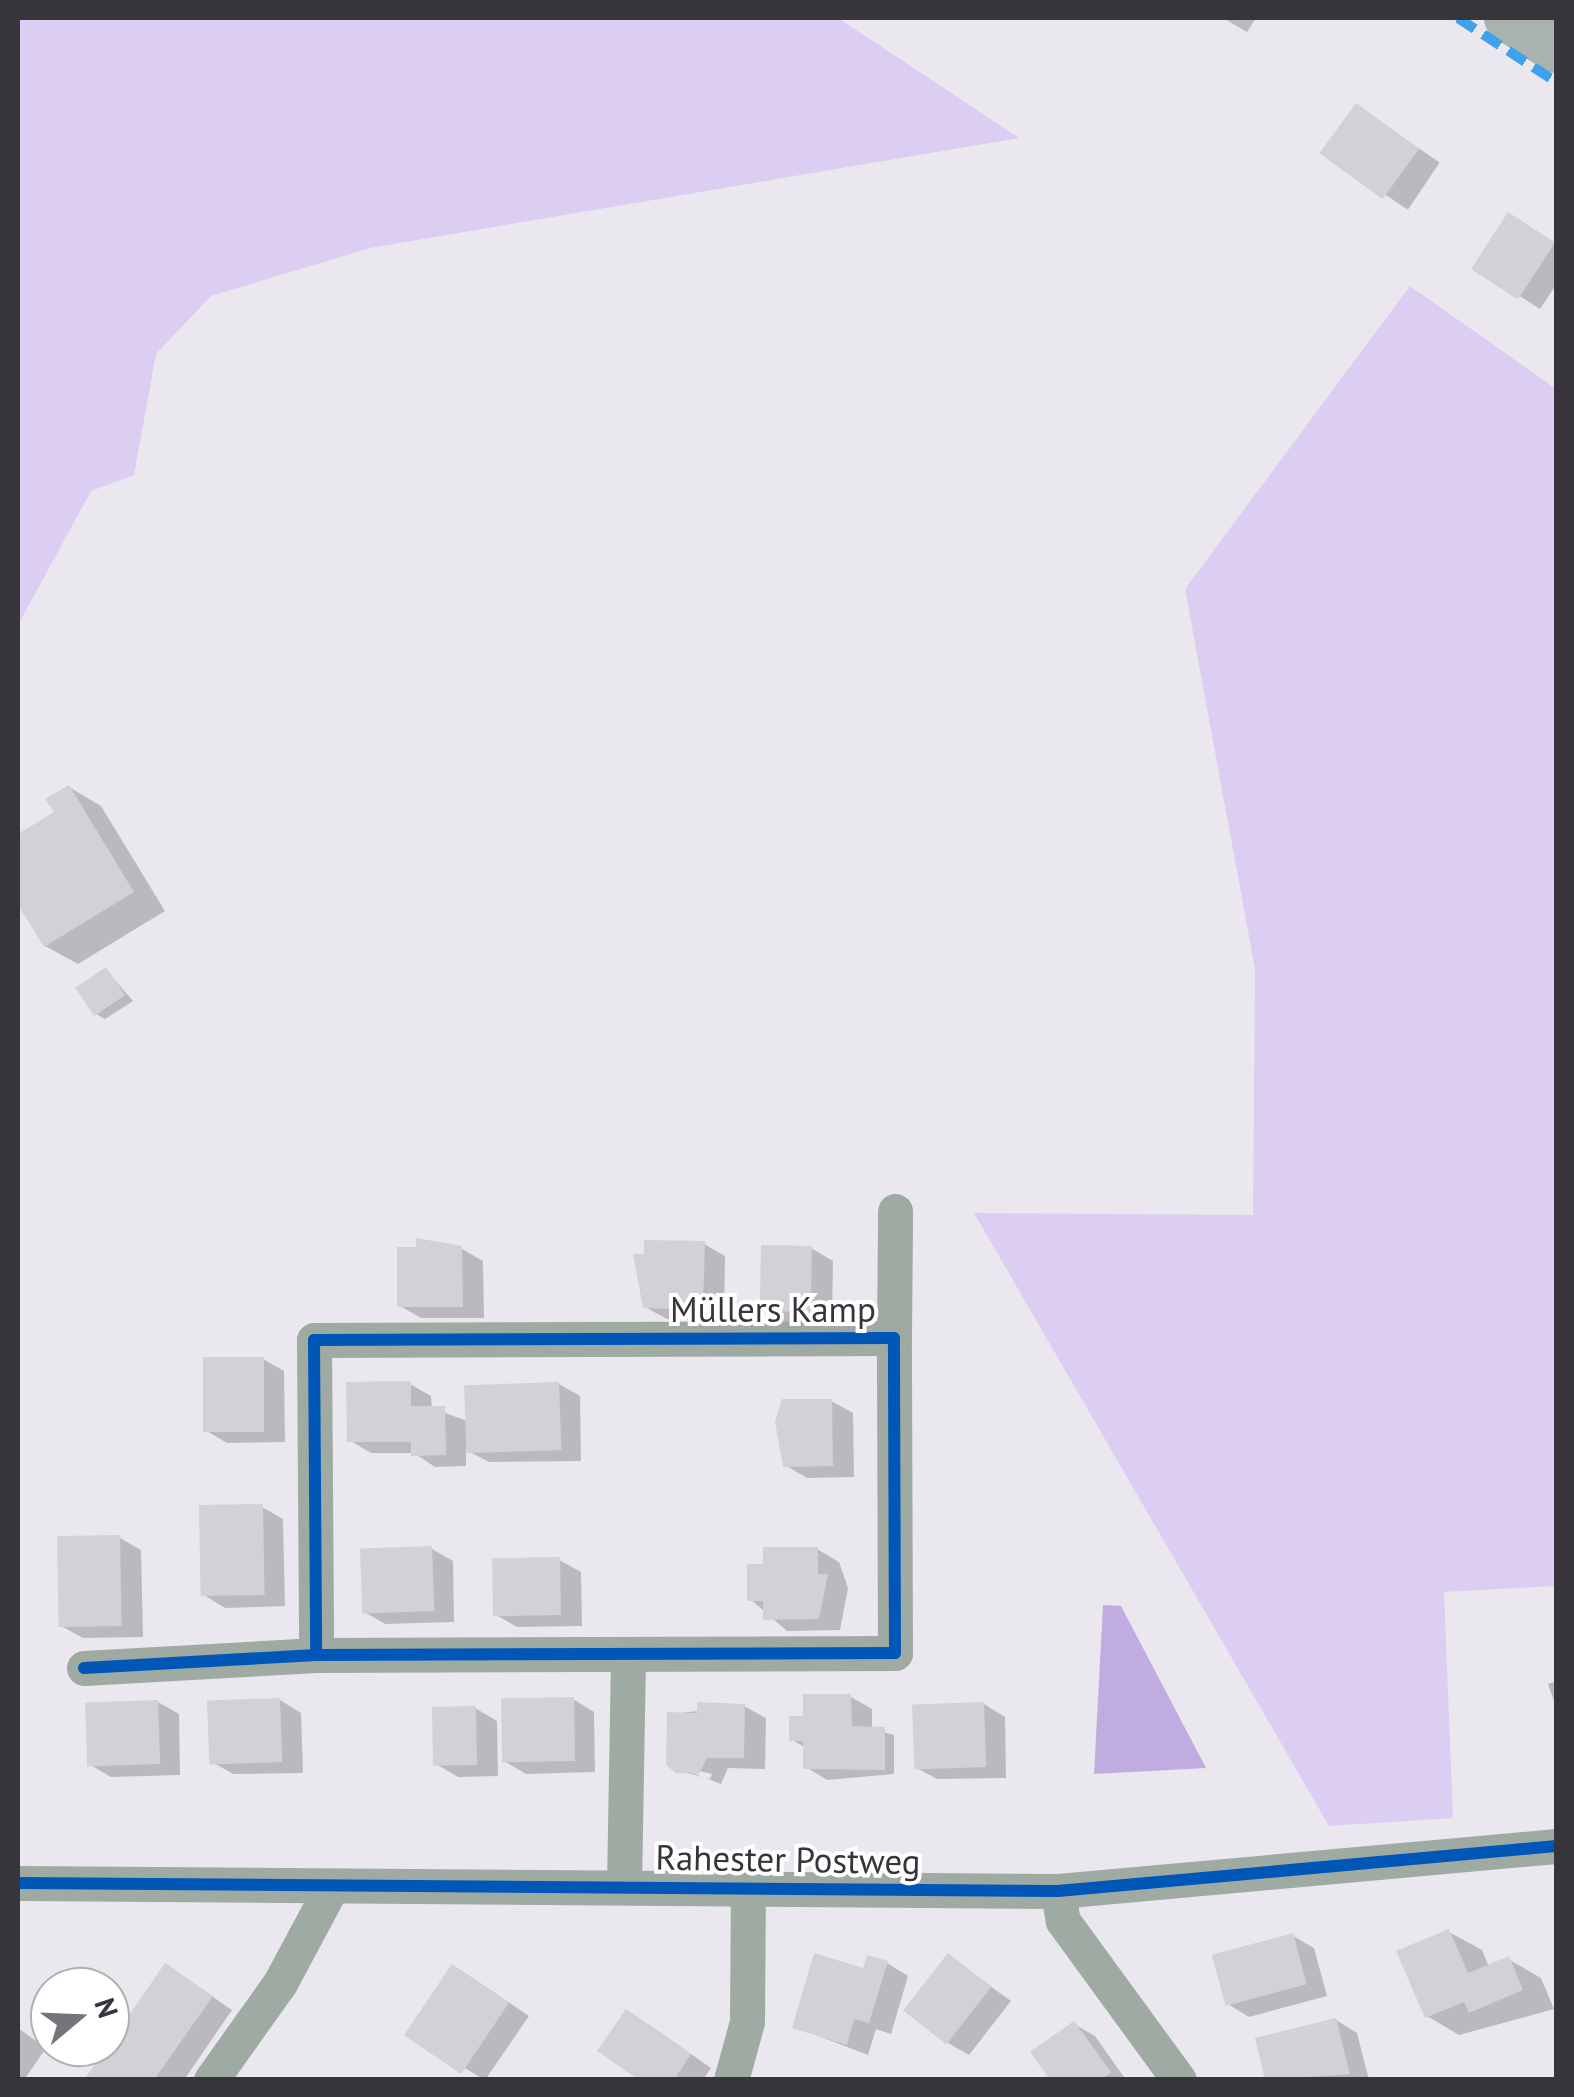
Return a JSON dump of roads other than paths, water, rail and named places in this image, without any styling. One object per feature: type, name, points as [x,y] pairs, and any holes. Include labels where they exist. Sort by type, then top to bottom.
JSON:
[{"type":"main road","points":[[1508,18],[1556,49]]},
{"type":"street","name":"Müllers Kamp","points":[[84,1668],[316,1656],[896,1653],[895,1211]]},
{"type":"street","name":"Müllers Kamp","points":[[316,1656],[314,1340],[894,1338]]},
{"type":"street","points":[[624,1887],[628,1655]]},
{"type":"street","name":"Rahester Postweg","points":[[18,1884],[1058,1891],[1556,1846]]},
{"type":"street","points":[[211,2080],[280,1984],[330,1888]]},
{"type":"street","points":[[731,2080],[747,2022],[748,1890]]},
{"type":"street","points":[[1058,1891],[1063,1921],[1179,2080]]}]
